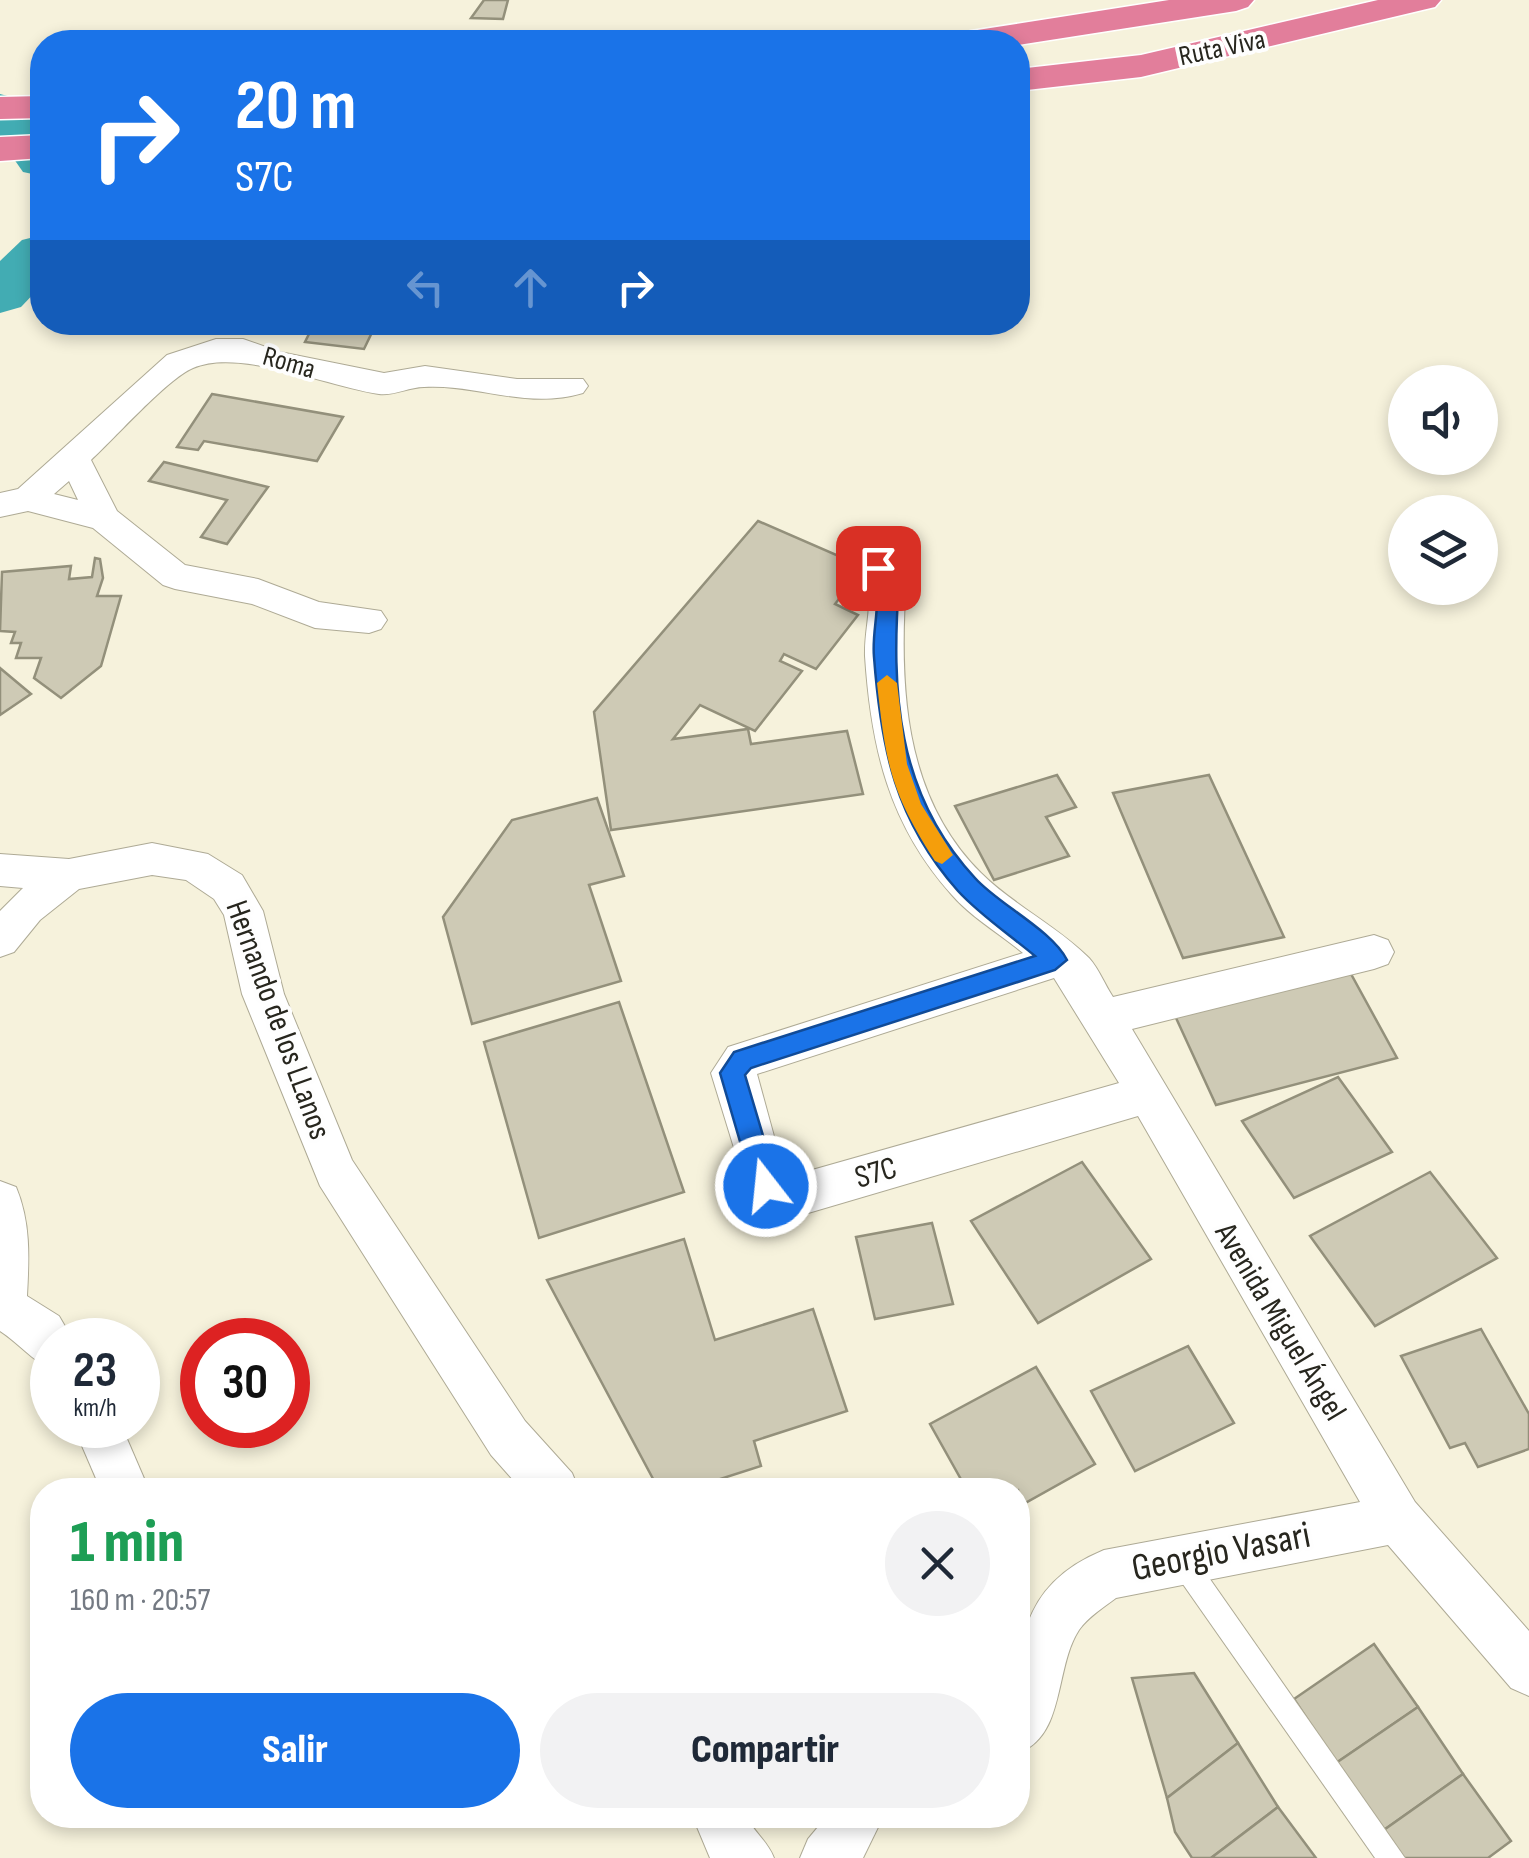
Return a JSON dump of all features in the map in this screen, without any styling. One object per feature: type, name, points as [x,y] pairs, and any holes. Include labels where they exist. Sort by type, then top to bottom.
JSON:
[{"type":"highway","name":"Ruta Viva","points":[[1030,33],[1236,0]]},
{"type":"highway","name":"Ruta Viva","points":[[1030,79],[1142,66],[1422,0]]},
{"type":"highway","points":[[0,108],[30,107]]},
{"type":"highway","points":[[0,150],[30,148]]},
{"type":"street","name":"Roma","points":[[14,502],[73,456],[178,362],[216,349],[243,349],[273,361],[384,384],[425,376],[517,390],[572,386]]},
{"type":"street","points":[[73,456],[104,519],[175,576],[258,592],[315,616],[369,620]]},
{"type":"street","points":[[14,502],[104,519]]},
{"type":"street","name":"Avenida Miguel Ángel","points":[[878,568],[889,582],[883,652],[897,764],[911,806],[966,884],[1055,960],[1076,972],[1144,1096],[1398,1519],[1529,1670]]},
{"type":"street","name":"Hernando de los LLanos","points":[[0,870],[69,875],[152,860],[194,865],[228,887],[244,910],[264,994],[335,1172],[508,1438],[544,1478]]},
{"type":"street","name":"Hernando de los LLanos","points":[[0,940],[26,908],[69,875]]},
{"type":"street","points":[[1102,1018],[1374,952]]},
{"type":"street","name":"S7C","points":[[1055,960],[742,1060],[732,1073],[766,1186],[780,1196],[798,1195],[1144,1096]]},
{"type":"street","points":[[0,1202],[7,1238],[2,1318],[30,1327]]},
{"type":"street","points":[[106,1448],[120,1478]]},
{"type":"street","name":"Georgio Vasari","points":[[1030,1699],[1042,1652],[1063,1608],[1104,1575],[1398,1519]]},
{"type":"street","points":[[826,1858],[839,1848],[850,1828]]},
{"type":"lane","points":[[1181,1560],[1391,1858]]},
{"type":"building","points":[[484,0],[508,0],[503,19],[471,18]]},
{"type":"building","points":[[308,335],[371,335],[364,349],[305,342]]},
{"type":"building","points":[[212,394],[343,417],[317,461],[204,441],[198,450],[177,447]]},
{"type":"building","points":[[164,462],[268,487],[227,544],[201,537],[227,500],[149,481]]},
{"type":"building","points":[[758,521],[864,567],[835,604],[858,615],[816,669],[784,654],[780,661],[802,671],[755,731],[700,705],[673,739],[748,729],[751,744],[847,731],[863,794],[611,830],[594,712]]},
{"type":"building","points":[[95,558],[100,559],[103,578],[97,596],[121,596],[101,666],[61,698],[34,678],[41,658],[16,658],[21,643],[11,643],[15,632],[0,631],[2,572],[71,566],[69,579],[92,577]]},
{"type":"building","points":[[0,668],[31,694],[0,715]]},
{"type":"building","points":[[1057,775],[1076,807],[1046,817],[1069,856],[994,880],[955,806]]},
{"type":"building","points":[[1209,775],[1284,937],[1183,958],[1113,793]]},
{"type":"building","points":[[597,798],[624,876],[589,885],[621,981],[472,1024],[443,917],[512,820]]},
{"type":"building","points":[[1345,963],[1397,1058],[1216,1105],[1171,1007]]},
{"type":"building","points":[[619,1002],[684,1192],[539,1238],[484,1042]]},
{"type":"building","points":[[1338,1077],[1392,1152],[1294,1198],[1242,1121]]},
{"type":"building","points":[[1082,1162],[1151,1259],[1038,1323],[971,1221]]},
{"type":"building","points":[[1430,1172],[1497,1258],[1375,1326],[1310,1236]]},
{"type":"building","points":[[932,1223],[953,1304],[875,1319],[856,1237]]},
{"type":"building","points":[[684,1239],[715,1340],[813,1309],[847,1411],[754,1441],[761,1466],[724,1478],[653,1478],[547,1280]]},
{"type":"building","points":[[1481,1329],[1529,1414],[1529,1449],[1478,1467],[1465,1443],[1450,1448],[1401,1356]]},
{"type":"building","points":[[1188,1346],[1234,1423],[1135,1471],[1091,1391]]},
{"type":"building","points":[[1036,1367],[1095,1464],[1030,1500],[1030,1478],[960,1478],[930,1424]]},
{"type":"building","points":[[1374,1644],[1418,1707],[1336,1763],[1294,1699]]},
{"type":"building","points":[[1194,1673],[1238,1743],[1167,1798],[1132,1678]]},
{"type":"building","points":[[1418,1707],[1463,1774],[1381,1832],[1336,1763]]},
{"type":"building","points":[[1238,1743],[1278,1807],[1211,1858],[1192,1858],[1175,1832],[1167,1798]]},
{"type":"building","points":[[1463,1774],[1511,1841],[1488,1858],[1398,1858],[1381,1832]]},
{"type":"building","points":[[1278,1807],[1316,1858],[1211,1858]]},
{"type":"waterway","points":[[0,110],[30,138]]},
{"type":"waterway","points":[[0,294],[30,265]]},
{"type":"slow traffic","points":[[887,683],[897,764],[911,806],[942,855]]},
{"type":"route","points":[[766,1186],[732,1073],[742,1060],[1055,960],[966,884],[911,806],[897,764],[883,652],[889,582],[878,568]]}]
